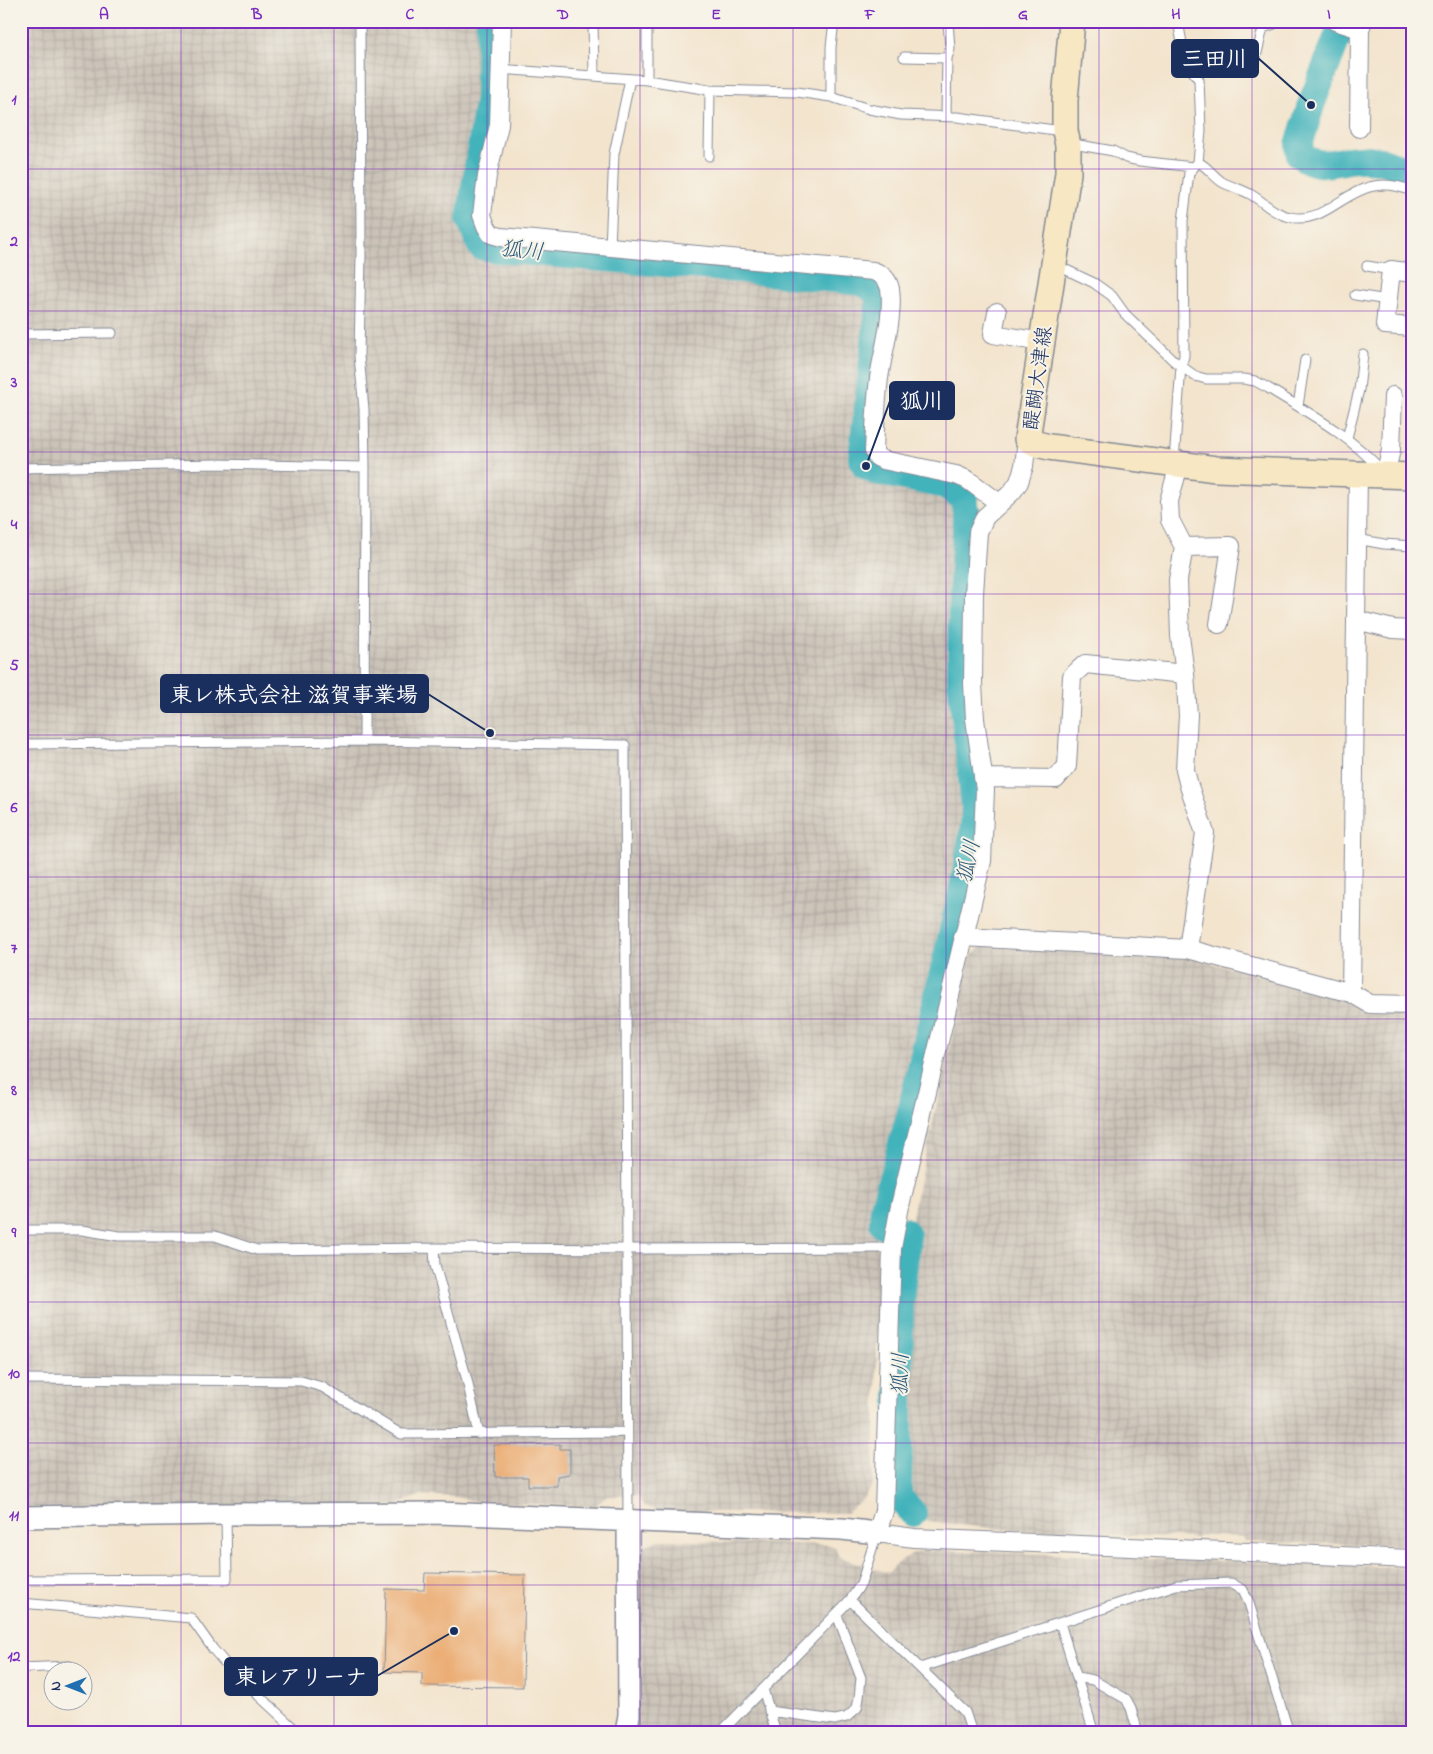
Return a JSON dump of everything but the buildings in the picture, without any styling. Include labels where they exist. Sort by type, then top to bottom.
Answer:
[{"type":"main road","name":"醍醐大津線","points":[[1072,21],[1065,100],[1068,173],[1027,439],[1049,447],[1216,469],[1412,476]]},
{"type":"street","points":[[502,21],[499,125],[487,176],[482,215],[491,234],[501,237],[873,270],[882,274],[890,289],[889,314],[879,381],[874,451],[877,457],[883,460],[956,475],[968,480],[999,503]]},
{"type":"street","points":[[1349,24],[1360,128]]},
{"type":"street","points":[[1412,273],[1391,270],[1386,325],[1412,327]]},
{"type":"street","points":[[997,312],[993,334],[1042,342]]},
{"type":"street","points":[[1385,475],[1391,450],[1393,396]]},
{"type":"street","points":[[877,1533],[884,1511],[892,1248],[900,1206],[982,861],[985,799],[972,684],[974,594],[978,532],[985,517],[1012,492],[1019,482],[1024,466],[1027,439]]},
{"type":"street","points":[[1176,465],[1169,501],[1170,520],[1184,547],[1178,580],[1180,636],[1188,715],[1185,770],[1205,833],[1188,949]]},
{"type":"street","points":[[1351,993],[1358,474]]},
{"type":"street","points":[[1184,547],[1231,546],[1219,624]]},
{"type":"street","points":[[1356,620],[1393,629],[1412,630]]},
{"type":"street","points":[[983,778],[1056,778],[1067,766],[1072,676],[1085,664],[1185,674]]},
{"type":"street","points":[[963,937],[1188,949],[1351,993],[1370,1004],[1412,1005]]},
{"type":"street","points":[[21,1517],[439,1513],[842,1529],[914,1538],[1412,1559]]},
{"type":"street","points":[[626,1733],[629,1715],[628,1520]]},
{"type":"lane","points":[[360,21],[359,356],[364,409],[365,467],[364,741]]},
{"type":"lane","points":[[593,21],[594,75]]},
{"type":"lane","points":[[647,21],[647,80]]},
{"type":"lane","points":[[831,97],[831,47],[834,21]]},
{"type":"lane","points":[[946,116],[947,58],[950,49],[948,21]]},
{"type":"lane","points":[[1176,465],[1181,366],[1184,356],[1183,221],[1189,173],[1196,165],[1201,132],[1199,80],[1185,60],[1178,21]]},
{"type":"lane","points":[[1193,72],[1201,67],[1228,61],[1255,61],[1263,28],[1274,24],[1275,21]]},
{"type":"lane","points":[[904,57],[947,58]]},
{"type":"lane","points":[[500,69],[647,80],[710,90],[797,92],[831,97],[869,109],[901,115],[946,116],[1066,138],[1080,145],[1113,151],[1126,158],[1140,161],[1204,165],[1221,182],[1250,194],[1275,212],[1290,218],[1314,217],[1360,189],[1377,184],[1412,190]]},
{"type":"lane","points":[[610,247],[614,154],[630,79]]},
{"type":"lane","points":[[709,156],[710,90]]},
{"type":"lane","points":[[1055,264],[1094,284],[1112,296],[1125,314],[1174,361],[1195,376],[1206,379],[1244,379],[1255,381],[1347,438],[1373,461],[1385,475]]},
{"type":"lane","points":[[1368,266],[1391,270]]},
{"type":"lane","points":[[1355,295],[1388,300]]},
{"type":"lane","points":[[21,334],[112,333]]},
{"type":"lane","points":[[1347,438],[1359,390],[1362,354]]},
{"type":"lane","points":[[1298,406],[1305,360]]},
{"type":"lane","points":[[21,468],[216,464],[365,467]]},
{"type":"lane","points":[[1357,539],[1384,544],[1412,546]]},
{"type":"lane","points":[[21,744],[364,741],[625,745],[628,1520]]},
{"type":"lane","points":[[21,1230],[82,1230],[119,1236],[215,1236],[257,1250],[892,1248]]},
{"type":"lane","points":[[434,1248],[436,1265],[467,1380],[479,1434]]},
{"type":"lane","points":[[21,1379],[301,1381],[322,1388],[401,1434],[627,1432]]},
{"type":"lane","points":[[21,1580],[227,1579],[226,1514]]},
{"type":"lane","points":[[720,1733],[850,1600],[860,1584],[877,1533]]},
{"type":"lane","points":[[920,1668],[1176,1585],[1231,1583],[1242,1590],[1248,1600],[1289,1733]]},
{"type":"lane","points":[[850,1600],[965,1712],[972,1733]]},
{"type":"lane","points":[[21,1603],[191,1618],[213,1649],[232,1670],[299,1733]]},
{"type":"lane","points":[[769,1711],[835,1720],[847,1717],[857,1708],[860,1678],[836,1614]]},
{"type":"lane","points":[[1060,1623],[1094,1733]]},
{"type":"lane","points":[[21,1668],[42,1667]]},
{"type":"lane","points":[[1077,1677],[1093,1680],[1126,1699],[1131,1708],[1138,1733]]},
{"type":"lane","points":[[763,1689],[776,1733]]},
{"type":"shaded area","points":[[21,21],[486,21],[483,103],[466,218],[479,252],[864,286],[875,299],[857,460],[861,469],[869,478],[949,493],[956,504],[953,608],[954,694],[964,772],[964,829],[961,854],[882,1198],[873,1485],[862,1500],[847,1513],[659,1511],[645,1506],[638,1495],[607,1496],[595,1506],[479,1502],[455,1497],[421,1495],[397,1505],[21,1509]]},
{"type":"shaded area","points":[[983,946],[1183,956],[1330,994],[1364,1013],[1412,1014],[1412,1545],[1246,1542],[1243,1537],[1199,1535],[1196,1538],[998,1529],[927,1521],[904,1492],[910,1228],[970,956]]},
{"type":"shaded area","points":[[659,1540],[829,1545],[835,1547],[839,1557],[888,1573],[903,1559],[911,1555],[921,1551],[935,1550],[1412,1568],[1412,1733],[635,1733],[638,1554],[644,1546]]},
{"type":"waterway","name":"狐川","points":[[490,21],[489,98],[470,219],[481,246],[863,282],[873,289],[880,298],[862,459],[866,466],[875,471],[946,485],[964,499],[966,533],[962,597],[961,680],[975,806],[974,826],[966,874],[910,1116],[884,1207],[884,1225]]},
{"type":"waterway","points":[[1346,21],[1339,33],[1311,105],[1299,145],[1300,155],[1317,163],[1325,164],[1358,159],[1377,160],[1412,174]]},
{"type":"waterway","name":"狐川","points":[[904,1231],[907,1235],[900,1300],[898,1492],[899,1498],[913,1513]]},
{"type":"place","name":"三田川","points":[[1311,105]]},
{"type":"place","name":"狐川","points":[[866,466]]},
{"type":"place","name":"東レ株式会社 滋賀事業場","points":[[490,733]]},
{"type":"place","name":"東レアリーナ","points":[[454,1631]]}]
